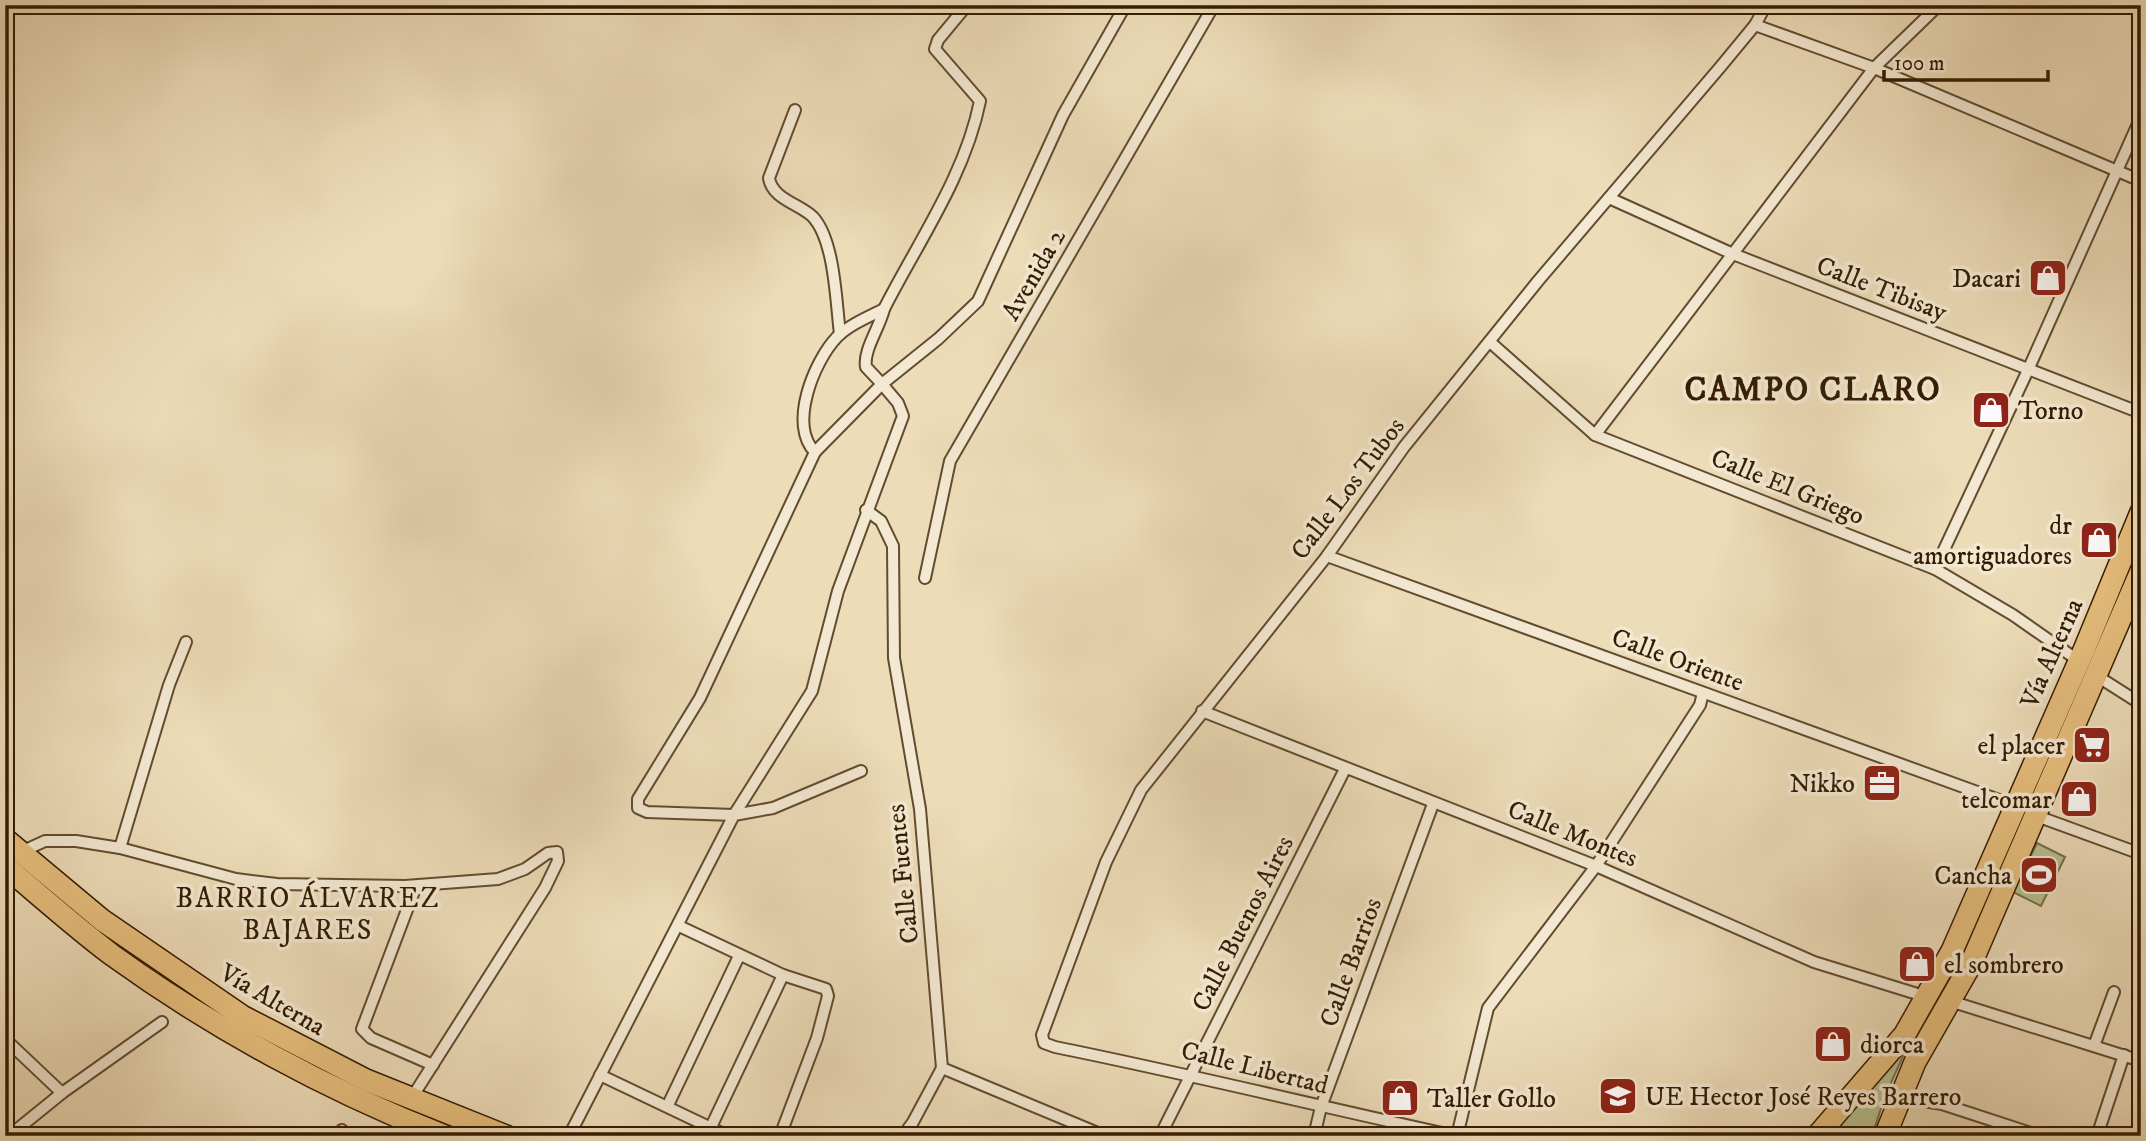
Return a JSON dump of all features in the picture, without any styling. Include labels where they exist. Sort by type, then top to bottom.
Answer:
[{"type":"highway","name":"Vía Alterna","points":[[1817,1136],[1905,1034],[1952,951],[2013,804],[2079,661],[2141,512]]},
{"type":"highway","name":"Vía Alterna","points":[[1885,1136],[1899,1097],[1971,964],[2141,571]]},
{"type":"highway","name":"Vía Alterna","points":[[11,852],[201,991],[335,1066],[506,1136]]},
{"type":"highway","name":"Vía Alterna","points":[[11,852],[112,955],[172,995],[348,1094],[445,1136]]},
{"type":"street","points":[[569,1136],[734,815],[812,691],[838,591],[903,416],[898,403],[866,367],[865,359],[880,327],[884,309],[943,201],[977,116],[980,101],[935,49],[938,40],[967,5]]},
{"type":"street","name":"Avenida 2","points":[[925,578],[950,461],[1214,5]]},
{"type":"street","name":"Calle Los Tubos","points":[[1044,1043],[1042,1035],[1106,862],[1142,790],[1202,710],[1327,556],[1404,447],[1538,281],[1755,25],[1766,5]]},
{"type":"street","points":[[1595,435],[1874,68],[1939,5]]},
{"type":"street","points":[[861,771],[773,808],[734,815],[647,812],[638,808],[638,799],[700,698],[815,452],[881,384],[938,340],[978,302],[1063,115],[1125,6]]},
{"type":"street","points":[[1755,25],[1874,68],[2141,181]]},
{"type":"street","points":[[795,110],[769,178],[770,184],[776,192],[812,216],[820,229],[830,262],[840,334]]},
{"type":"street","points":[[1935,569],[2141,117]]},
{"type":"street","name":"Calle Tibisay","points":[[1609,198],[1733,254],[2141,413]]},
{"type":"street","points":[[815,452],[807,444],[803,431],[806,399],[822,354],[840,334],[884,309]]},
{"type":"street","name":"Calle El Griego","points":[[1490,342],[1595,435],[1935,569],[2013,615],[2079,661]]},
{"type":"street","name":"Calle Fuentes","points":[[866,510],[881,522],[893,546],[894,658],[919,809],[942,1068]]},
{"type":"street","name":"Calle Oriente","points":[[1327,556],[2013,804]]},
{"type":"street","points":[[120,848],[169,685],[186,642]]},
{"type":"street","points":[[2097,676],[2141,704]]},
{"type":"street","points":[[1456,1136],[1488,1008],[1595,866],[1700,705],[1703,693]]},
{"type":"street","name":"Calle Montes","points":[[1202,710],[1433,804],[1595,866],[1814,962],[1927,997]]},
{"type":"street","name":"Calle Buenos Aires","points":[[1160,1136],[1345,769]]},
{"type":"street","name":"Calle Barrios","points":[[1314,1136],[1321,1107],[1433,804]]},
{"type":"street","points":[[2034,815],[2141,854]]},
{"type":"street","points":[[11,852],[45,841],[76,841],[120,848],[236,879],[276,884],[416,886],[498,879],[525,869],[548,853],[557,852],[558,860],[545,888],[411,1099]]},
{"type":"street","points":[[416,886],[362,1029],[372,1038],[433,1065]]},
{"type":"street","points":[[679,926],[783,975],[826,989],[828,996],[817,1038],[780,1136]]},
{"type":"street","points":[[668,1105],[739,956]]},
{"type":"street","points":[[711,1127],[783,975]]},
{"type":"street","points":[[2094,1046],[2114,992]]},
{"type":"street","points":[[1950,1001],[2141,1061]]},
{"type":"street","points":[[9,1136],[162,1022]]},
{"type":"street","points":[[5,1039],[62,1094]]},
{"type":"street","name":"Calle Libertad","points":[[1044,1043],[1192,1074],[1321,1107],[1456,1136]]},
{"type":"street","points":[[2097,1136],[2124,1055]]},
{"type":"street","points":[[903,1136],[914,1122],[942,1068],[1105,1136]]},
{"type":"street","points":[[600,1075],[668,1105],[728,1136]]},
{"type":"street","points":[[1899,1097],[1941,1104],[2039,1136]]},
{"type":"street","points":[[914,1122],[914,1136]]},
{"type":"green space","name":"Cancha","points":[[2037,843],[2065,857],[2041,906],[2013,892]]},
{"type":"green space","points":[[1897,1048],[1905,1052],[1885,1096],[1872,1136],[1821,1136]]},
{"type":"place","name":"Dacari","points":[[2048,278]]},
{"type":"place","name":"Torno","points":[[1991,410]]},
{"type":"place","name":"dr amortiguadores","points":[[2099,540]]},
{"type":"place","name":"el placer","points":[[2092,745]]},
{"type":"place","name":"Nikko","points":[[1882,783]]},
{"type":"place","name":"telcomar","points":[[2079,799]]},
{"type":"place","name":"Cancha","points":[[2039,875]]},
{"type":"place","name":"el sombrero","points":[[1917,964]]},
{"type":"place","name":"diorca","points":[[1833,1044]]},
{"type":"place","name":"UE Hector José Reyes Barrero","points":[[1618,1096]]},
{"type":"place","name":"Taller Gollo","points":[[1400,1098]]},
{"type":"district","name":"CAMPO CLARO","points":[[1813,388]]},
{"type":"district","name":"BARRIO ÁLVAREZ BAJARES","points":[[308,913]]}]
